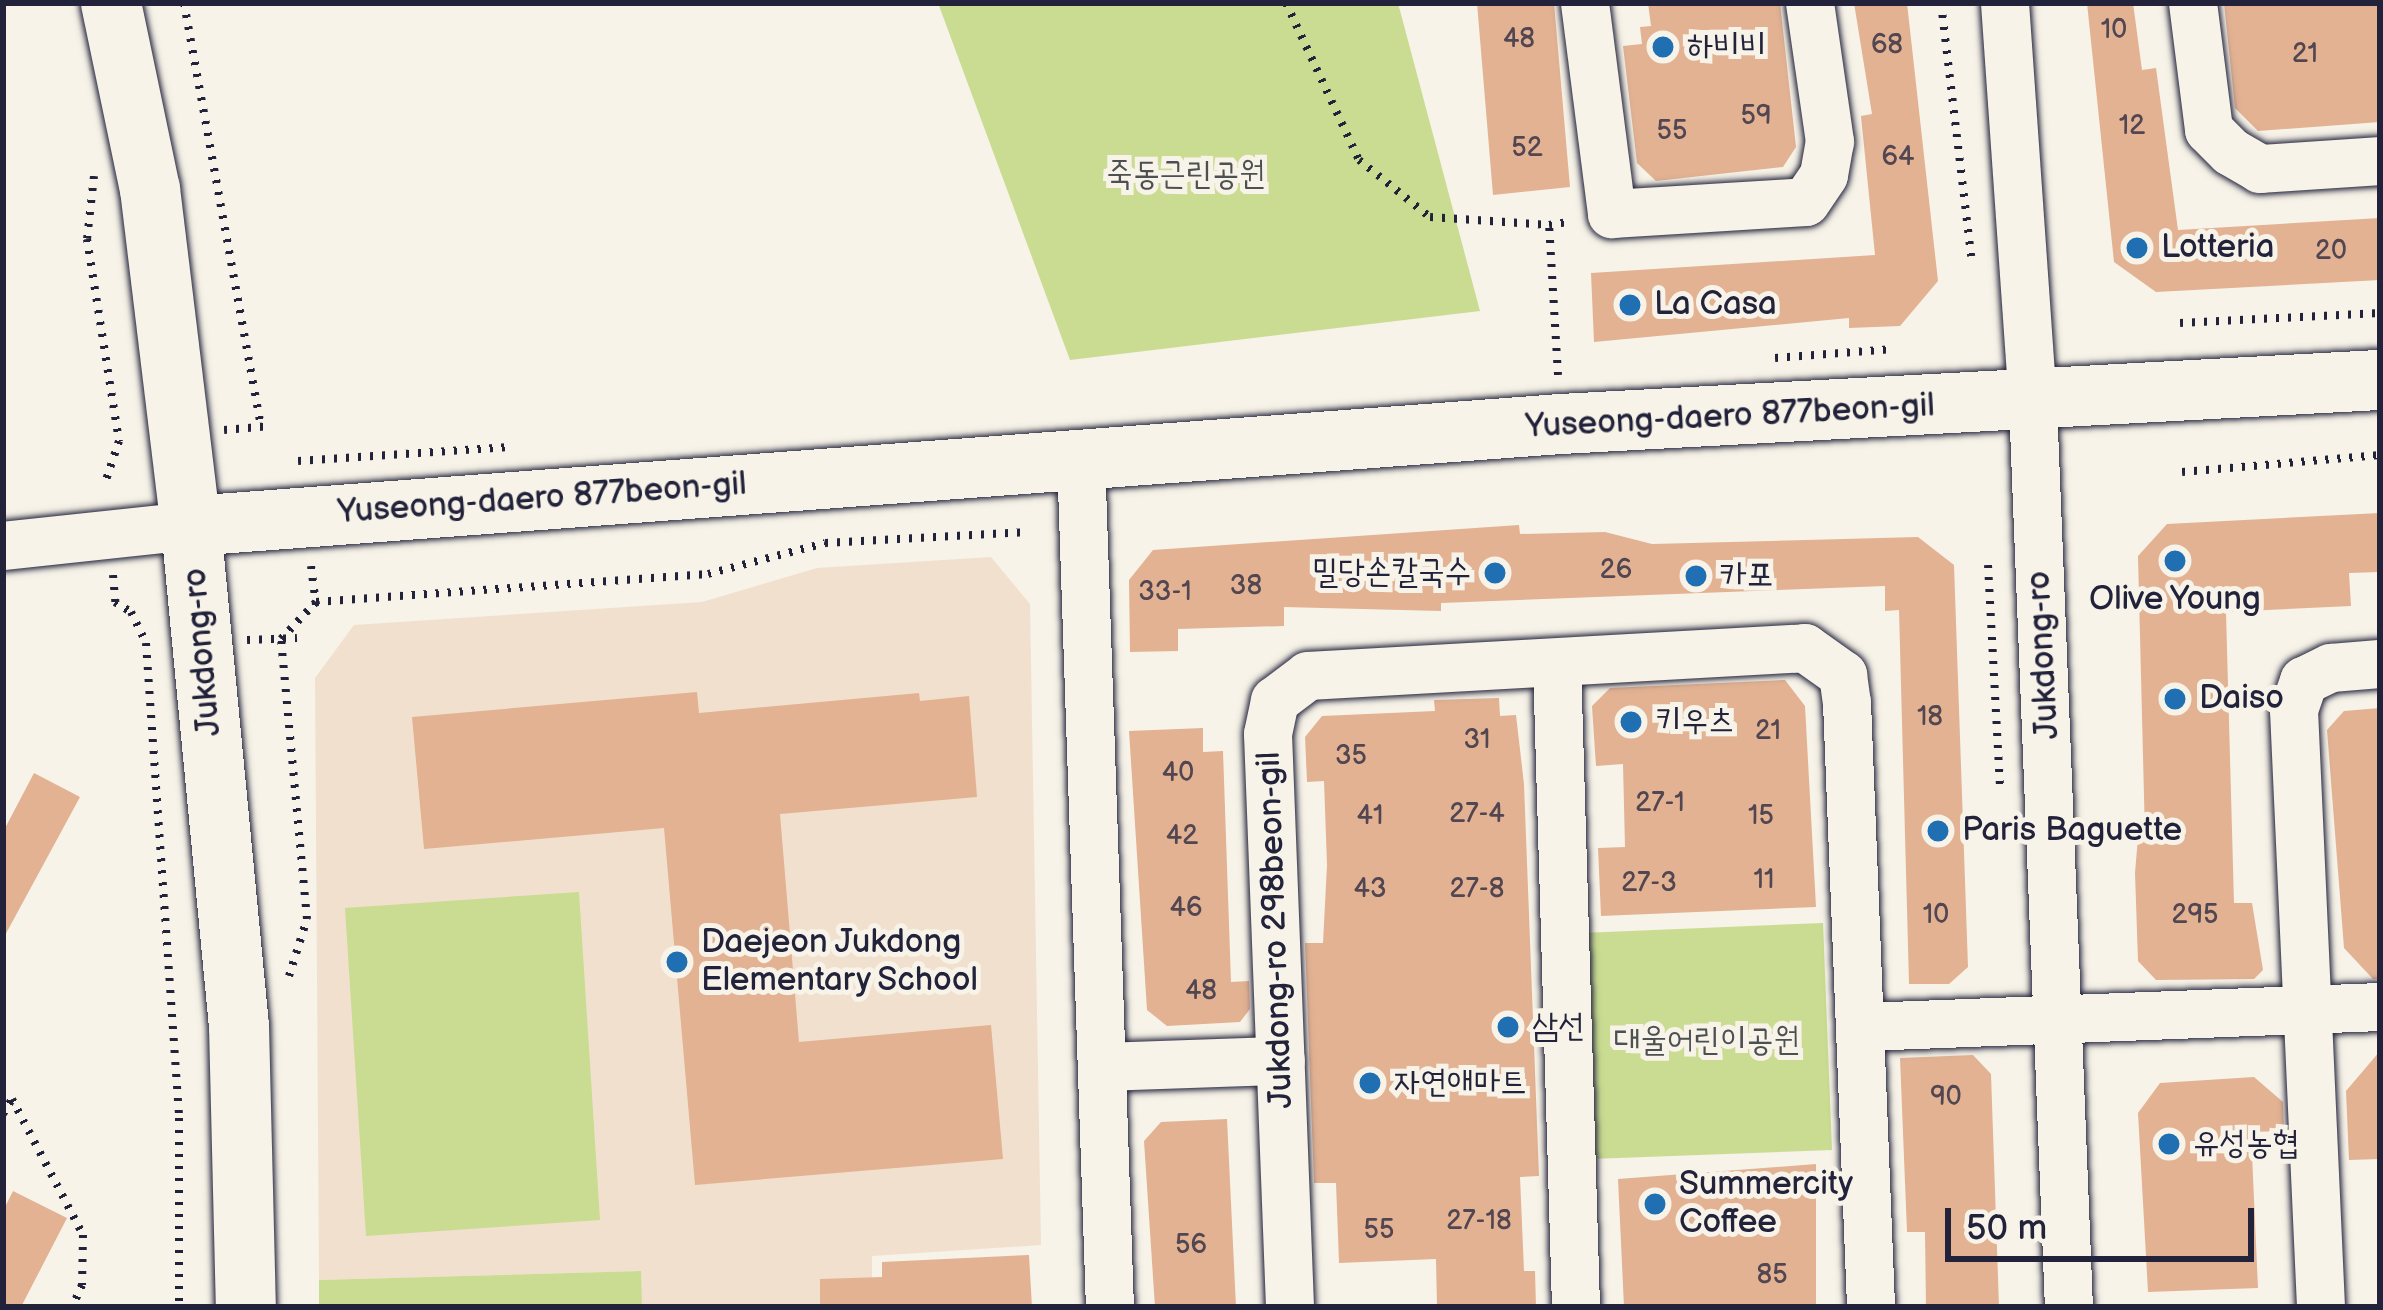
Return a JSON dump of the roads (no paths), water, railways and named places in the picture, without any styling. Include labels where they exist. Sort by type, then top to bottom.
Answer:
[{"type":"street","name":"Jukdong-ro","points":[[111,3],[150,189],[191,526],[239,1026],[246,1307]]},
{"type":"street","points":[[1585,3],[1612,214],[1806,202],[1823,175],[1829,142],[1810,3]]},
{"type":"street","name":"Jukdong-ro","points":[[2005,3],[2033,404],[2069,1307]]},
{"type":"street","points":[[2193,3],[2209,130],[2231,152],[2260,169],[2380,160]]},
{"type":"street","name":"Yuseong-daero 877beon-gil","points":[[3,545],[191,526],[1561,424],[2033,404],[2380,380]]},
{"type":"street","points":[[1081,458],[1110,1307]]},
{"type":"street","name":"Jukdong-ro 298beon-gil","points":[[1290,1307],[1268,734],[1275,701],[1308,676],[1805,648],[1843,675],[1864,1027],[1870,1307]]},
{"type":"street","points":[[1557,663],[1576,1307]]},
{"type":"street","points":[[2321,1307],[2294,710],[2304,681],[2331,668],[2380,664]]},
{"type":"street","points":[[1864,1027],[2380,1006]]},
{"type":"street","points":[[1105,1067],[1281,1061]]},
{"type":"place","name":"하비비","points":[[1663,47]]},
{"type":"place","name":"Lotteria","points":[[2137,248]]},
{"type":"place","name":"La Casa","points":[[1630,305]]},
{"type":"place","name":"Olive Young","points":[[2175,561]]},
{"type":"place","name":"밀당손칼국수","points":[[1495,573]]},
{"type":"place","name":"카포","points":[[1696,576]]},
{"type":"place","name":"Daiso","points":[[2175,699]]},
{"type":"place","name":"키우츠","points":[[1631,722]]},
{"type":"place","name":"Paris Baguette","points":[[1938,831]]},
{"type":"place","name":"Daejeon Jukdong Elementary School","points":[[677,962]]},
{"type":"place","name":"삼선","points":[[1508,1027]]},
{"type":"place","name":"자연애마트","points":[[1370,1083]]},
{"type":"place","name":"유성농협","points":[[2169,1144]]},
{"type":"place","name":"Summercity Coffee","points":[[1655,1204]]},
{"type":"park label","name":"죽동근린공원","points":[[1186,175]]},
{"type":"park label","name":"대울어린이공원","points":[[1707,1041]]}]
